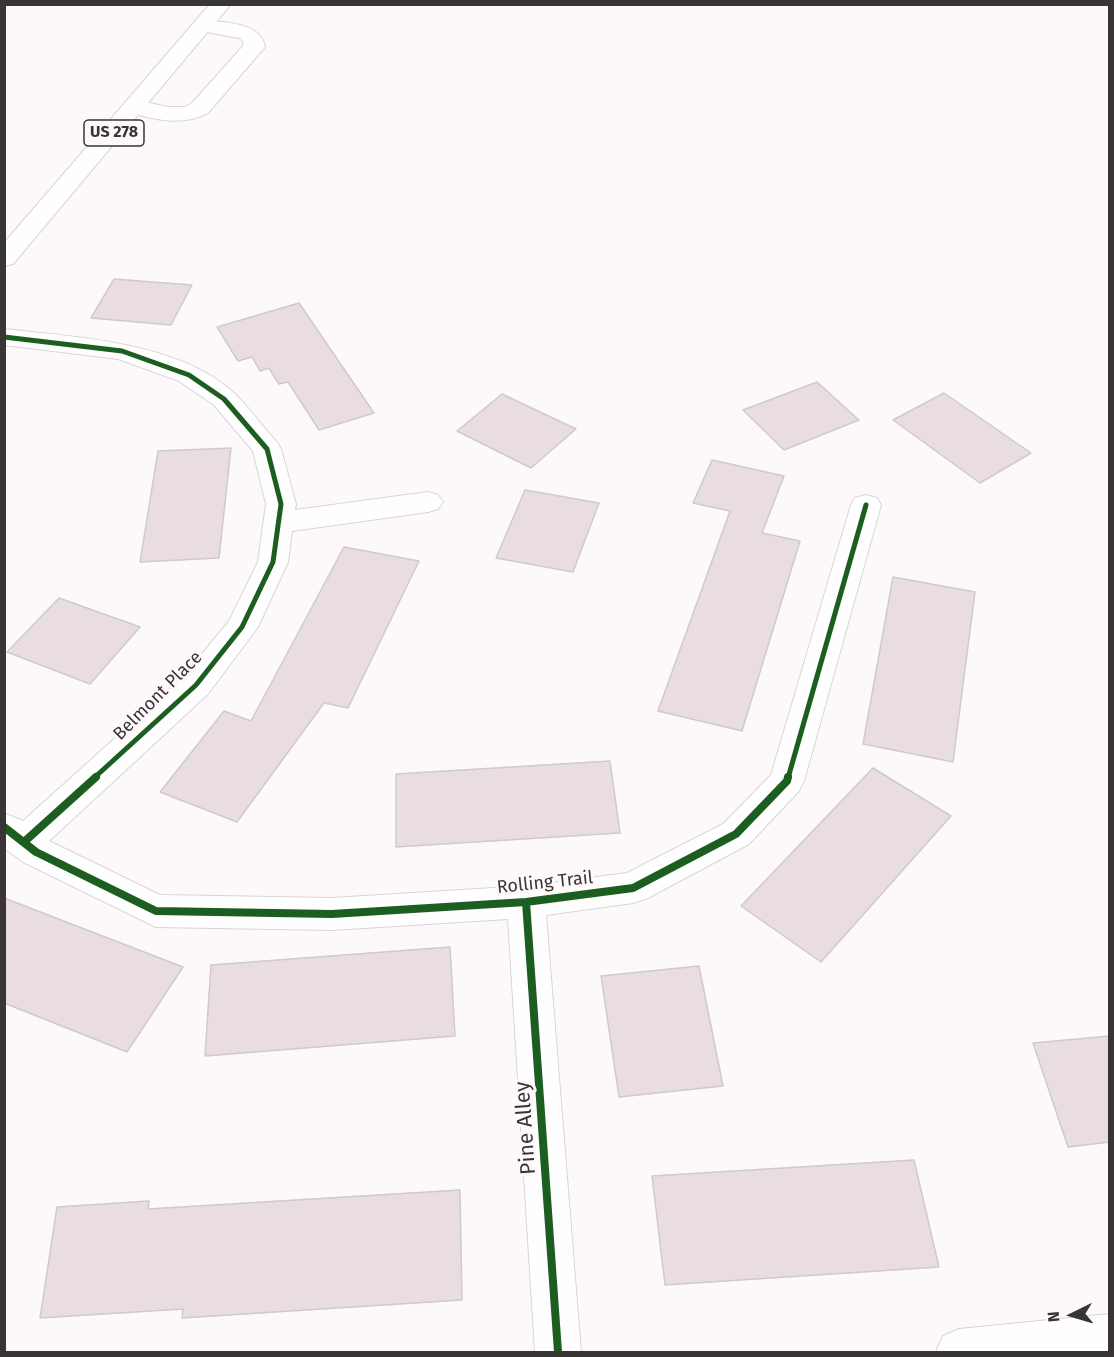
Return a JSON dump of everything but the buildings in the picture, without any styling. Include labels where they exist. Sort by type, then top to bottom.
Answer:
[{"type":"street","name":"US 278","points":[[4,259],[221,4]]},
{"type":"street","points":[[135,107],[182,115],[192,113],[200,108],[255,47],[253,39],[245,33],[203,26]]},
{"type":"street","name":"Belmont Place","points":[[4,337],[122,351],[189,375],[224,399],[267,449],[281,504],[273,562],[242,627],[196,685],[14,835]]},
{"type":"street","points":[[278,523],[428,502]]},
{"type":"street","name":"Rolling Trail","points":[[14,835],[36,852],[156,911],[332,914],[526,902],[633,888],[736,834],[787,781],[866,506]]},
{"type":"street","name":"Pine Alley","points":[[526,902],[558,1353]]},
{"type":"street","points":[[959,1353],[1110,1337]]},
{"type":"cycle path","points":[[4,337],[122,351],[189,375],[224,399],[267,449],[281,504],[273,562],[242,627],[196,685],[24,842]]},
{"type":"cycle path","points":[[4,827],[36,852],[156,911],[332,914],[526,902],[633,888],[736,834],[787,781],[866,505]]},
{"type":"cycle path","points":[[526,902],[558,1352]]}]
